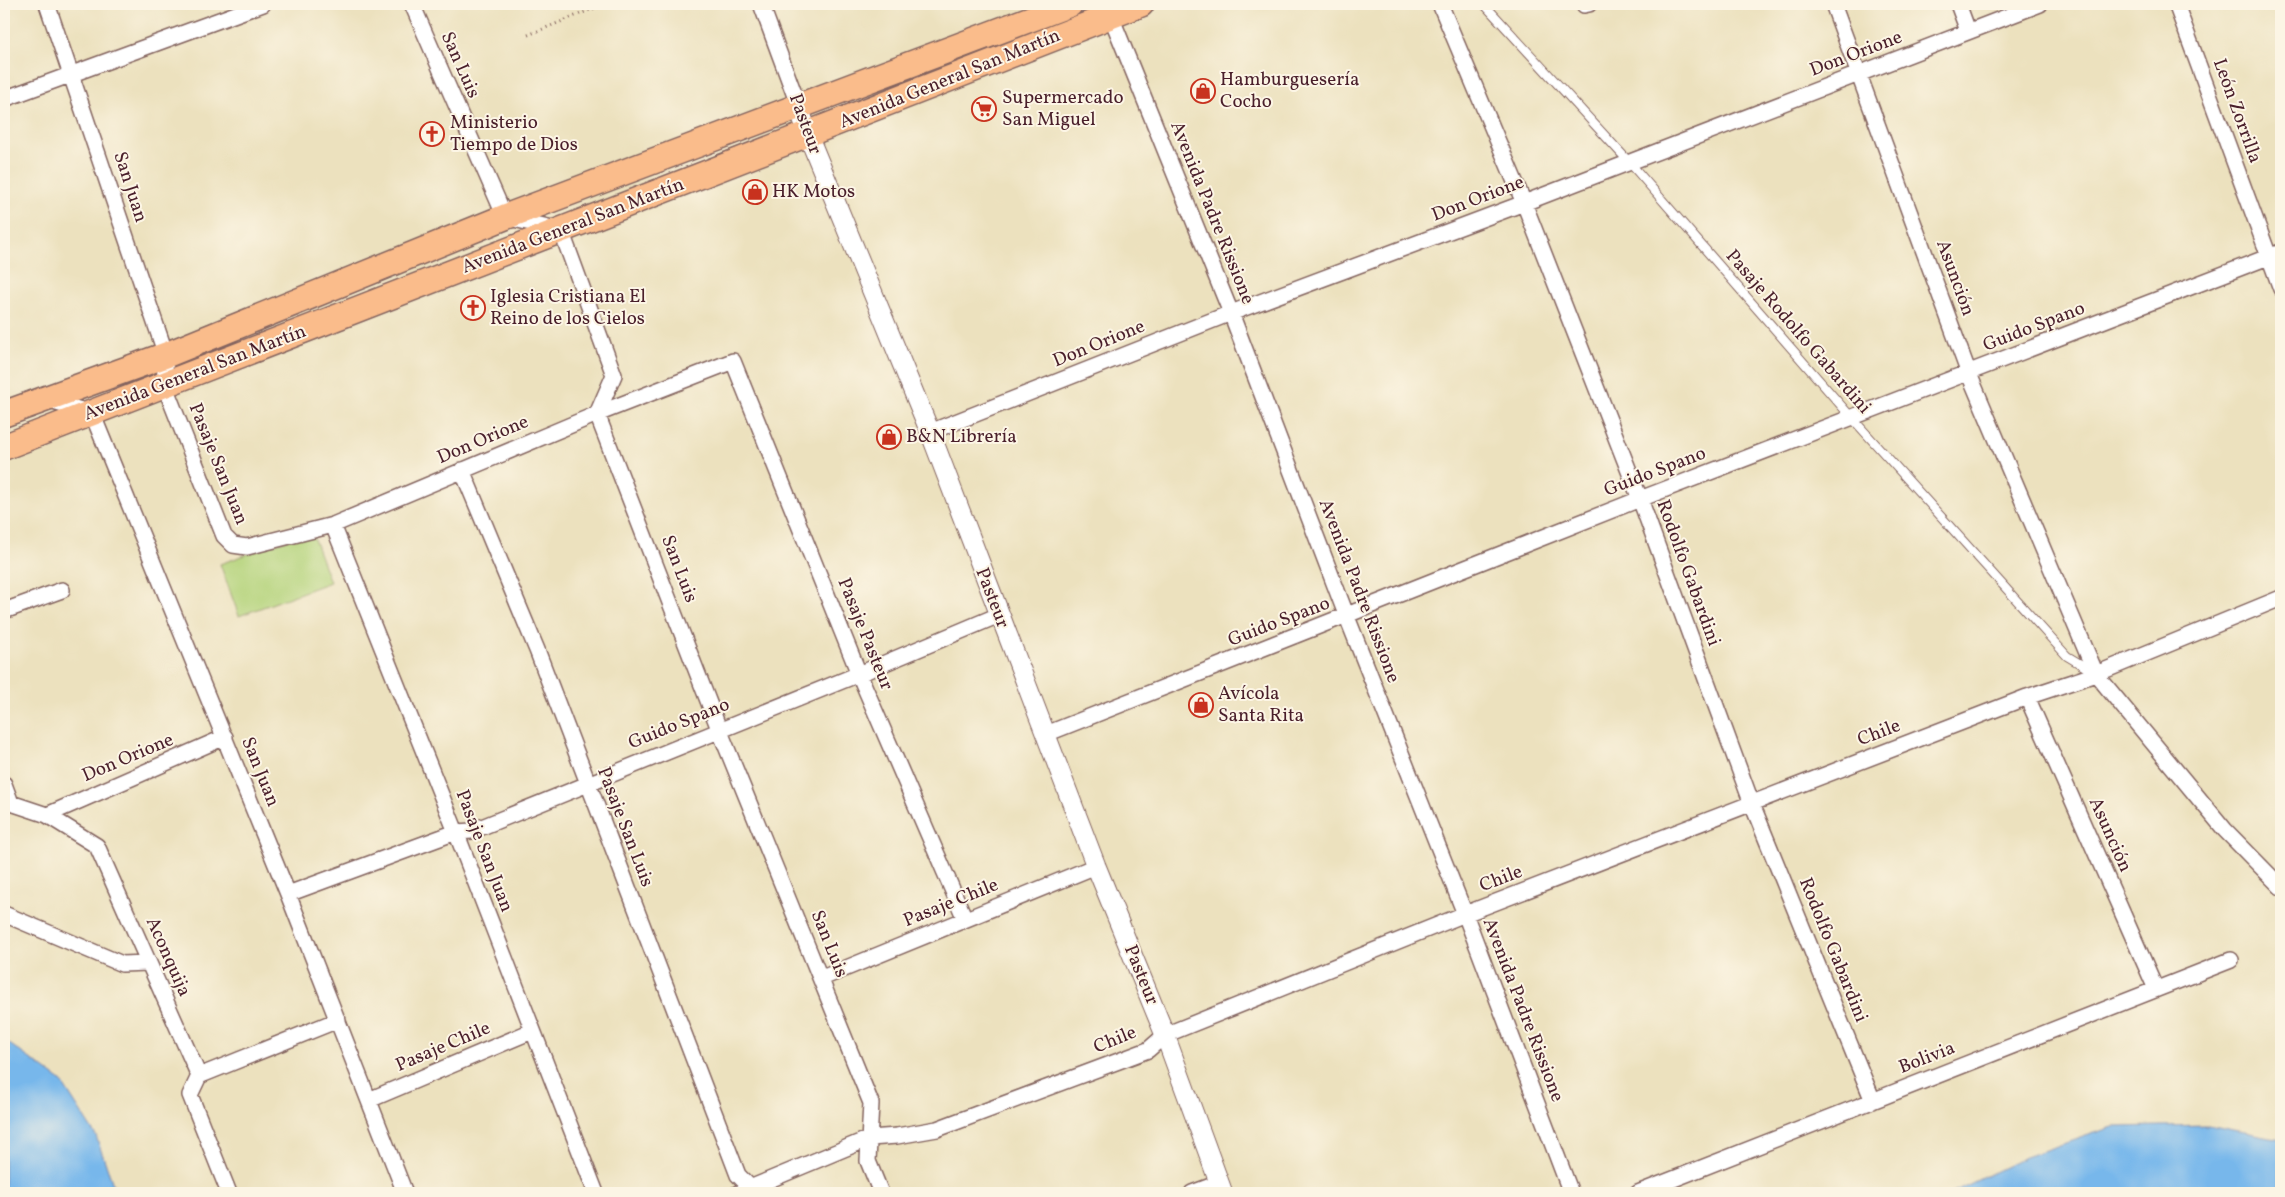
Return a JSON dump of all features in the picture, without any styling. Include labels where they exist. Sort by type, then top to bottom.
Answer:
[{"type":"main road","name":"Avenida General San Martín","points":[[4,414],[166,355],[504,217],[1070,4]]},
{"type":"main road","name":"Avenida General San Martín","points":[[4,448],[164,384],[808,135],[1108,10],[1141,4]]},
{"type":"street","name":"San Juan","points":[[47,4],[166,355],[164,384]]},
{"type":"street","points":[[4,99],[263,4]]},
{"type":"street","name":"San Luis","points":[[412,4],[504,217]]},
{"type":"street","name":"Pasteur","points":[[761,4],[808,135],[930,432],[998,615],[1096,866],[1165,1035],[1221,1188]]},
{"type":"street","name":"Rodolfo Gabardini","points":[[1440,4],[1524,204],[1640,499],[1752,804],[1873,1100]]},
{"type":"street","name":"Asunción","points":[[1833,4],[1969,374],[2096,674],[2225,830],[2281,887]]},
{"type":"street","points":[[1958,4],[1968,31]]},
{"type":"street","name":"Don Orione","points":[[930,432],[1231,313],[1524,204],[2040,4]]},
{"type":"street","name":"León Zorrilla","points":[[2176,4],[2275,255],[2281,289]]},
{"type":"street","name":"Avenida Padre Rissione","points":[[1108,10],[1231,313],[1347,617],[1465,914],[1571,1193]]},
{"type":"street","points":[[504,217],[561,230],[614,375],[597,414]]},
{"type":"street","name":"Guido Spano","points":[[1046,734],[1347,617],[1640,499],[2275,255]]},
{"type":"street","name":"Don Orione","points":[[247,547],[333,525],[597,414],[733,361]]},
{"type":"street","name":"Pasaje Pasteur","points":[[733,361],[859,674],[965,919]]},
{"type":"street","name":"Pasaje San Juan","points":[[164,384],[224,536],[233,545],[247,547]]},
{"type":"street","points":[[44,399],[92,413]]},
{"type":"street","name":"San Juan","points":[[92,413],[225,737],[370,1100],[405,1193]]},
{"type":"street","name":"San Luis","points":[[597,414],[719,729],[822,978],[871,1103],[868,1161],[881,1193]]},
{"type":"street","name":"Pasaje San Luis","points":[[462,470],[537,650],[586,783],[738,1175],[748,1191]]},
{"type":"street","name":"Pasaje San Juan","points":[[333,525],[456,832],[596,1193]]},
{"type":"street","points":[[4,611],[62,590]]},
{"type":"street","name":"Chile","points":[[748,1191],[870,1138],[897,1136],[936,1129],[1148,1050],[1165,1035],[1465,914],[2027,697],[2096,674],[2281,598]]},
{"type":"street","name":"Guido Spano","points":[[288,894],[456,832],[472,831],[719,729],[859,674],[998,615]]},
{"type":"street","name":"Asunción","points":[[2027,697],[2156,990]]},
{"type":"street","name":"Don Orione","points":[[47,814],[225,737]]},
{"type":"street","name":"Aconquija","points":[[4,784],[11,803],[47,814],[98,846],[199,1076]]},
{"type":"street","name":"Pasaje Chile","points":[[822,978],[1096,866]]},
{"type":"street","points":[[4,914],[122,964],[148,962]]},
{"type":"street","name":"Bolivia","points":[[1638,1193],[2231,960]]},
{"type":"street","points":[[229,1193],[190,1095],[199,1076],[338,1020]]},
{"type":"street","name":"Pasaje Chile","points":[[370,1100],[532,1032]]},
{"type":"street","points":[[1192,1193],[1221,1188]]},
{"type":"lane","name":"Pasaje Rodolfo Gabardini","points":[[1484,4],[1630,163],[1852,418],[2067,656],[2096,674]]},
{"type":"path","points":[[528,35],[605,4]]},
{"type":"green space","points":[[311,531],[330,582],[239,616],[220,564]]},
{"type":"water","points":[[4,1040],[61,1081],[96,1136],[116,1193],[4,1193]]},
{"type":"water","points":[[2208,1125],[2281,1139],[2281,1193],[1951,1193],[2025,1157],[2112,1127]]},
{"type":"place","name":"Hamburguesería Cocho","points":[[1203,91]]},
{"type":"place","name":"Supermercado San Miguel","points":[[984,109]]},
{"type":"place","name":"Ministerio Tiempo de Dios","points":[[432,134]]},
{"type":"place","name":"HK Motos","points":[[755,192]]},
{"type":"place","name":"Iglesia Cristiana El Reino de los Cielos","points":[[473,308]]},
{"type":"place","name":"B&N Librería","points":[[889,437]]},
{"type":"place","name":"Avícola Santa Rita","points":[[1201,705]]}]
